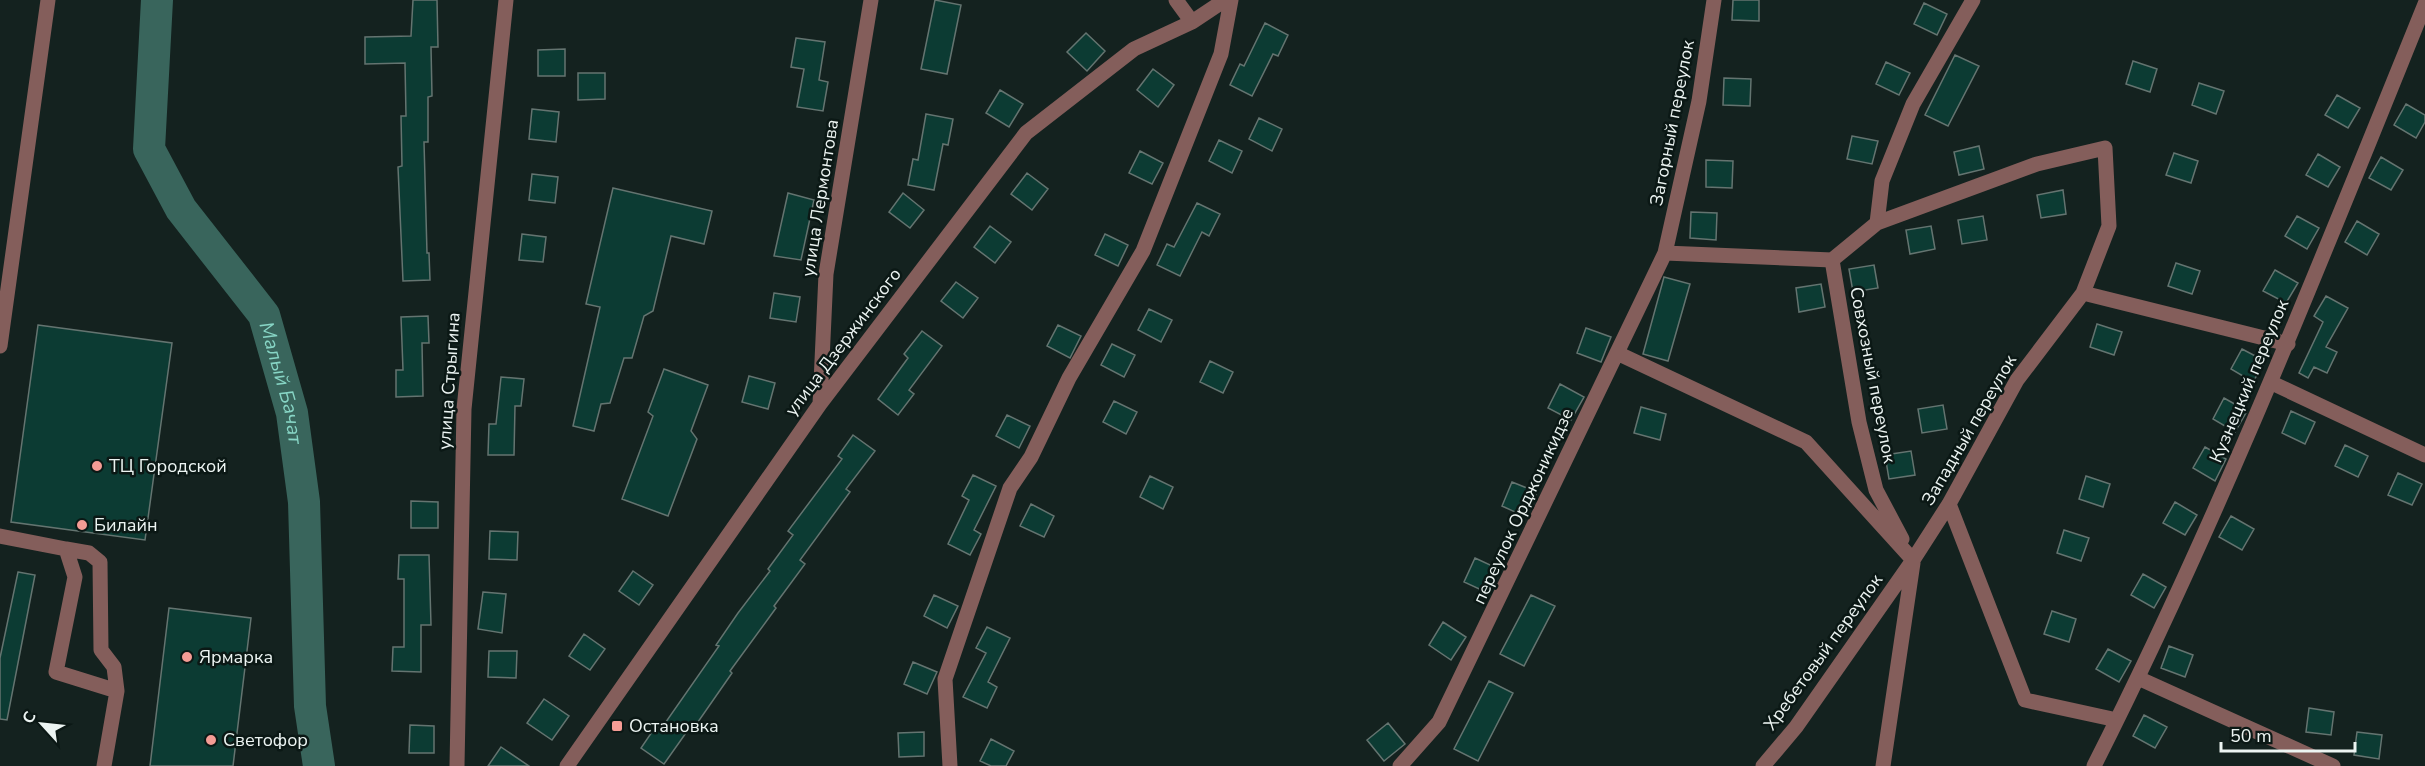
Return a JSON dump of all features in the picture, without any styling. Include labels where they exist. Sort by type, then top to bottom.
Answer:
[{"type":"street","points":[[0,346],[48,0]]},
{"type":"street","name":"улица Стрыгина","points":[[457,766],[464,409],[506,0]]},
{"type":"street","name":"улица Лермонтова","points":[[819,404],[826,274],[871,0]]},
{"type":"street","points":[[1176,0],[1192,22]]},
{"type":"street","name":"улица Дзержинского","points":[[567,766],[819,404],[1026,133],[1134,49],[1192,22],[1225,0]]},
{"type":"street","points":[[950,766],[945,679],[1010,488],[1031,457],[1070,378],[1143,251],[1221,54],[1231,0]]},
{"type":"street","name":"Загорный переулок","points":[[1665,253],[1699,101],[1714,0]]},
{"type":"street","points":[[1665,253],[1832,260],[1877,223],[1882,181],[1913,104],[1973,0]]},
{"type":"street","name":"Кузнецкий переулок","points":[[2094,766],[2138,678],[2272,383],[2425,4]]},
{"type":"street","name":"Западный переулок","points":[[1877,223],[2037,164],[2105,148],[2109,226],[2083,293],[2017,380],[1949,504],[1913,560]]},
{"type":"street","name":"переулок Орджоникидзе","points":[[1400,766],[1439,722],[1665,253]]},
{"type":"street","name":"Совхозный переулок","points":[[1832,260],[1859,422],[1876,490],[1913,560]]},
{"type":"street","points":[[2083,293],[2288,344]]},
{"type":"street","points":[[1617,353],[1806,442],[1913,560],[1883,766]]},
{"type":"street","points":[[2272,383],[2425,455]]},
{"type":"street","points":[[1949,504],[2025,700],[2117,720]]},
{"type":"street","points":[[0,536],[89,553],[100,562],[101,650],[114,667],[117,692],[104,766]]},
{"type":"street","points":[[66,549],[75,577],[56,672],[117,692]]},
{"type":"street","name":"Хребетовый переулок","points":[[1763,766],[1796,727],[1913,560]]},
{"type":"street","points":[[2138,678],[2333,766]]},
{"type":"building","points":[[413,0],[437,0],[438,47],[431,47],[432,96],[428,97],[428,142],[424,142],[427,253],[429,253],[430,280],[403,281],[398,167],[402,166],[401,116],[406,116],[405,63],[365,64],[365,37],[411,36]]},
{"type":"building","points":[[935,0],[961,5],[947,74],[921,69]]},
{"type":"building","points":[[1733,0],[1759,0],[1759,21],[1732,20]]},
{"type":"building","points":[[1924,3],[1947,14],[1937,35],[1914,24]]},
{"type":"building","points":[[1265,23],[1288,35],[1278,56],[1273,54],[1252,96],[1230,85],[1240,64],[1244,66]]},
{"type":"building","points":[[1086,33],[1105,51],[1087,71],[1067,52]]},
{"type":"building","points":[[796,38],[825,42],[819,80],[828,82],[823,111],[797,107],[804,69],[791,67]]},
{"type":"building","points":[[565,49],[565,76],[538,76],[538,50]]},
{"type":"building","points":[[1955,55],[1979,66],[1948,126],[1925,115]]},
{"type":"building","points":[[2133,61],[2157,69],[2150,92],[2126,84]]},
{"type":"building","points":[[1886,62],[1910,73],[1899,95],[1876,84]]},
{"type":"building","points":[[1153,69],[1174,85],[1158,107],[1137,90]]},
{"type":"building","points":[[578,73],[605,73],[605,99],[578,100]]},
{"type":"building","points":[[1724,78],[1751,79],[1750,106],[1723,105]]},
{"type":"building","points":[[2199,83],[2224,91],[2216,114],[2192,105]]},
{"type":"building","points":[[1000,90],[1023,104],[1009,127],[986,113]]},
{"type":"building","points":[[2337,95],[2360,108],[2348,128],[2325,115]]},
{"type":"building","points":[[2406,104],[2425,115],[2425,122],[2416,138],[2394,125]]},
{"type":"building","points":[[532,109],[559,112],[556,142],[529,139]]},
{"type":"building","points":[[926,114],[953,119],[948,145],[943,144],[934,190],[908,185],[913,159],[918,160]]},
{"type":"building","points":[[1259,118],[1282,129],[1272,151],[1249,139]]},
{"type":"building","points":[[1852,136],[1878,141],[1872,164],[1847,159]]},
{"type":"building","points":[[1219,140],[1242,151],[1232,173],[1209,161]]},
{"type":"building","points":[[1979,146],[1984,169],[1959,175],[1954,152]]},
{"type":"building","points":[[1140,151],[1163,163],[1152,184],[1129,173]]},
{"type":"building","points":[[2174,153],[2198,161],[2191,183],[2166,175]]},
{"type":"building","points":[[2318,154],[2340,167],[2328,187],[2306,175]]},
{"type":"building","points":[[2381,157],[2403,170],[2391,190],[2369,178]]},
{"type":"building","points":[[1706,160],[1733,161],[1732,188],[1706,187]]},
{"type":"building","points":[[1027,173],[1048,189],[1032,210],[1011,194]]},
{"type":"building","points":[[532,174],[558,177],[555,203],[529,200]]},
{"type":"building","points":[[613,188],[712,211],[704,244],[671,236],[653,311],[644,316],[632,358],[624,358],[610,403],[601,404],[594,431],[573,426],[600,307],[586,304]]},
{"type":"building","points":[[2063,190],[2066,214],[2041,218],[2037,195]]},
{"type":"building","points":[[788,193],[814,200],[801,260],[774,256]]},
{"type":"building","points":[[903,193],[924,210],[910,228],[889,212]]},
{"type":"building","points":[[1197,203],[1220,214],[1209,236],[1202,232],[1180,276],[1157,265],[1167,244],[1174,247]]},
{"type":"building","points":[[1691,212],[1717,213],[1716,240],[1690,238]]},
{"type":"building","points":[[1983,216],[1987,240],[1962,244],[1958,220]]},
{"type":"building","points":[[2297,216],[2319,228],[2307,249],[2285,236]]},
{"type":"building","points":[[2357,221],[2379,234],[2367,255],[2345,242]]},
{"type":"building","points":[[990,226],[1011,242],[995,263],[974,247]]},
{"type":"building","points":[[1931,226],[1935,249],[1910,254],[1906,230]]},
{"type":"building","points":[[522,234],[546,237],[543,262],[519,260]]},
{"type":"building","points":[[1105,234],[1128,245],[1118,266],[1095,255]]},
{"type":"building","points":[[2176,263],[2200,271],[2192,294],[2168,286]]},
{"type":"building","points":[[1874,265],[1878,288],[1853,292],[1849,269]]},
{"type":"building","points":[[2275,270],[2298,283],[2286,303],[2263,291]]},
{"type":"building","points":[[1664,277],[1690,284],[1668,361],[1643,354]]},
{"type":"building","points":[[956,282],[978,298],[963,318],[941,301]]},
{"type":"building","points":[[1821,284],[1825,307],[1799,312],[1796,288]]},
{"type":"building","points":[[774,293],[800,297],[796,322],[770,318]]},
{"type":"building","points":[[2326,296],[2348,308],[2326,347],[2337,352],[2327,373],[2314,367],[2308,378],[2299,373],[2323,322],[2314,316]]},
{"type":"building","points":[[1149,309],[1172,320],[1161,342],[1138,330]]},
{"type":"building","points":[[428,316],[429,343],[422,343],[423,396],[396,397],[396,370],[403,370],[401,317]]},
{"type":"building","points":[[2097,324],[2122,332],[2114,355],[2090,347]]},
{"type":"building","points":[[38,325],[172,343],[145,540],[11,522]]},
{"type":"building","points":[[1058,325],[1081,336],[1070,358],[1047,346]]},
{"type":"building","points":[[1586,328],[1611,337],[1601,362],[1577,353]]},
{"type":"building","points":[[922,331],[942,346],[909,390],[914,394],[898,415],[878,399],[908,358],[904,354]]},
{"type":"building","points":[[1112,344],[1135,355],[1124,377],[1101,365]]},
{"type":"building","points":[[2242,349],[2265,361],[2253,382],[2231,369]]},
{"type":"building","points":[[1210,361],[1233,372],[1223,393],[1200,382]]},
{"type":"building","points":[[664,369],[708,385],[691,431],[697,439],[668,516],[622,499],[653,416],[648,412]]},
{"type":"building","points":[[749,376],[775,383],[768,409],[742,402]]},
{"type":"building","points":[[501,377],[524,379],[521,406],[515,406],[514,455],[488,455],[489,424],[496,424]]},
{"type":"building","points":[[1560,384],[1584,397],[1571,420],[1548,408]]},
{"type":"building","points":[[2224,398],[2247,411],[2235,432],[2213,419]]},
{"type":"building","points":[[1114,401],[1137,412],[1126,434],[1103,422]]},
{"type":"building","points":[[1943,405],[1947,429],[1922,433],[1918,409]]},
{"type":"building","points":[[1641,407],[1666,414],[1660,440],[1634,433]]},
{"type":"building","points":[[2291,411],[2315,422],[2305,444],[2282,433]]},
{"type":"building","points":[[1007,415],[1030,426],[1019,448],[996,436]]},
{"type":"building","points":[[853,435],[875,451],[846,489],[850,492],[800,560],[805,564],[774,606],[776,608],[730,671],[732,673],[691,732],[688,730],[664,764],[641,748],[656,726],[661,729],[719,646],[716,645],[738,613],[770,571],[768,569],[793,535],[788,531],[842,459],[838,456]]},
{"type":"building","points":[[2345,445],[2368,456],[2358,477],[2335,466]]},
{"type":"building","points":[[2205,447],[2226,459],[2215,481],[2193,468]]},
{"type":"building","points":[[1911,451],[1915,475],[1889,479],[1885,455]]},
{"type":"building","points":[[2398,473],[2422,484],[2412,505],[2388,495]]},
{"type":"building","points":[[973,475],[996,486],[974,530],[981,534],[970,555],[948,544],[969,500],[962,496]]},
{"type":"building","points":[[1150,476],[1173,487],[1163,509],[1140,497]]},
{"type":"building","points":[[2086,476],[2110,484],[2103,507],[2079,499]]},
{"type":"building","points":[[1512,482],[1537,492],[1526,517],[1502,506]]},
{"type":"building","points":[[411,501],[438,502],[438,528],[411,528]]},
{"type":"building","points":[[2175,502],[2197,515],[2185,535],[2163,523]]},
{"type":"building","points":[[1031,504],[1054,516],[1044,537],[1020,526]]},
{"type":"building","points":[[2231,516],[2254,529],[2242,550],[2219,537]]},
{"type":"building","points":[[2064,530],[2089,538],[2081,561],[2057,553]]},
{"type":"building","points":[[490,531],[518,532],[517,560],[489,559]]},
{"type":"building","points":[[399,555],[429,555],[431,625],[421,625],[421,672],[392,671],[393,647],[404,647],[404,579],[398,579]]},
{"type":"building","points":[[1475,558],[1499,569],[1488,593],[1464,582]]},
{"type":"building","points":[[633,571],[653,585],[639,605],[619,591]]},
{"type":"building","points":[[18,572],[35,575],[7,720],[0,719],[0,658]]},
{"type":"building","points":[[2143,574],[2166,587],[2154,608],[2131,595]]},
{"type":"building","points":[[483,592],[506,594],[502,633],[478,629]]},
{"type":"building","points":[[934,595],[958,606],[947,628],[924,616]]},
{"type":"building","points":[[1531,595],[1555,606],[1524,666],[1500,654]]},
{"type":"building","points":[[169,608],[251,618],[233,766],[150,766]]},
{"type":"building","points":[[2052,611],[2076,619],[2069,642],[2044,634]]},
{"type":"building","points":[[1443,622],[1466,637],[1451,660],[1429,645]]},
{"type":"building","points":[[987,627],[1010,638],[988,682],[997,687],[987,708],[963,697],[986,653],[976,648]]},
{"type":"building","points":[[584,634],[605,649],[590,670],[569,656]]},
{"type":"building","points":[[2169,646],[2193,655],[2185,677],[2161,668]]},
{"type":"building","points":[[2108,649],[2131,661],[2119,682],[2096,669]]},
{"type":"building","points":[[489,651],[517,651],[516,678],[488,677]]},
{"type":"building","points":[[913,662],[937,672],[927,694],[904,684]]},
{"type":"building","points":[[1489,681],[1513,693],[1478,761],[1454,749]]},
{"type":"building","points":[[544,699],[569,716],[552,740],[527,723]]},
{"type":"building","points":[[2309,708],[2334,712],[2331,735],[2306,732]]},
{"type":"building","points":[[2144,715],[2167,727],[2155,748],[2133,736]]},
{"type":"building","points":[[1388,723],[1405,744],[1384,761],[1367,740]]},
{"type":"building","points":[[410,725],[434,726],[434,753],[409,753]]},
{"type":"building","points":[[924,732],[924,756],[899,757],[898,733]]},
{"type":"building","points":[[2357,732],[2382,735],[2379,759],[2354,755]]},
{"type":"building","points":[[991,739],[1014,751],[1006,766],[991,766],[980,761]]},
{"type":"building","points":[[501,747],[529,766],[488,766]]},
{"type":"waterway","name":"Малый Бачат","points":[[157,0],[149,149],[181,209],[264,315],[292,413],[304,502],[310,706],[319,766]]},
{"type":"place","name":"ТЦ Городской","points":[[97,466]]},
{"type":"place","name":"Билайн","points":[[82,525]]},
{"type":"place","name":"Ярмарка","points":[[187,657]]},
{"type":"place","name":"Остановка","points":[[617,726]]},
{"type":"place","name":"Светофор","points":[[211,740]]}]
